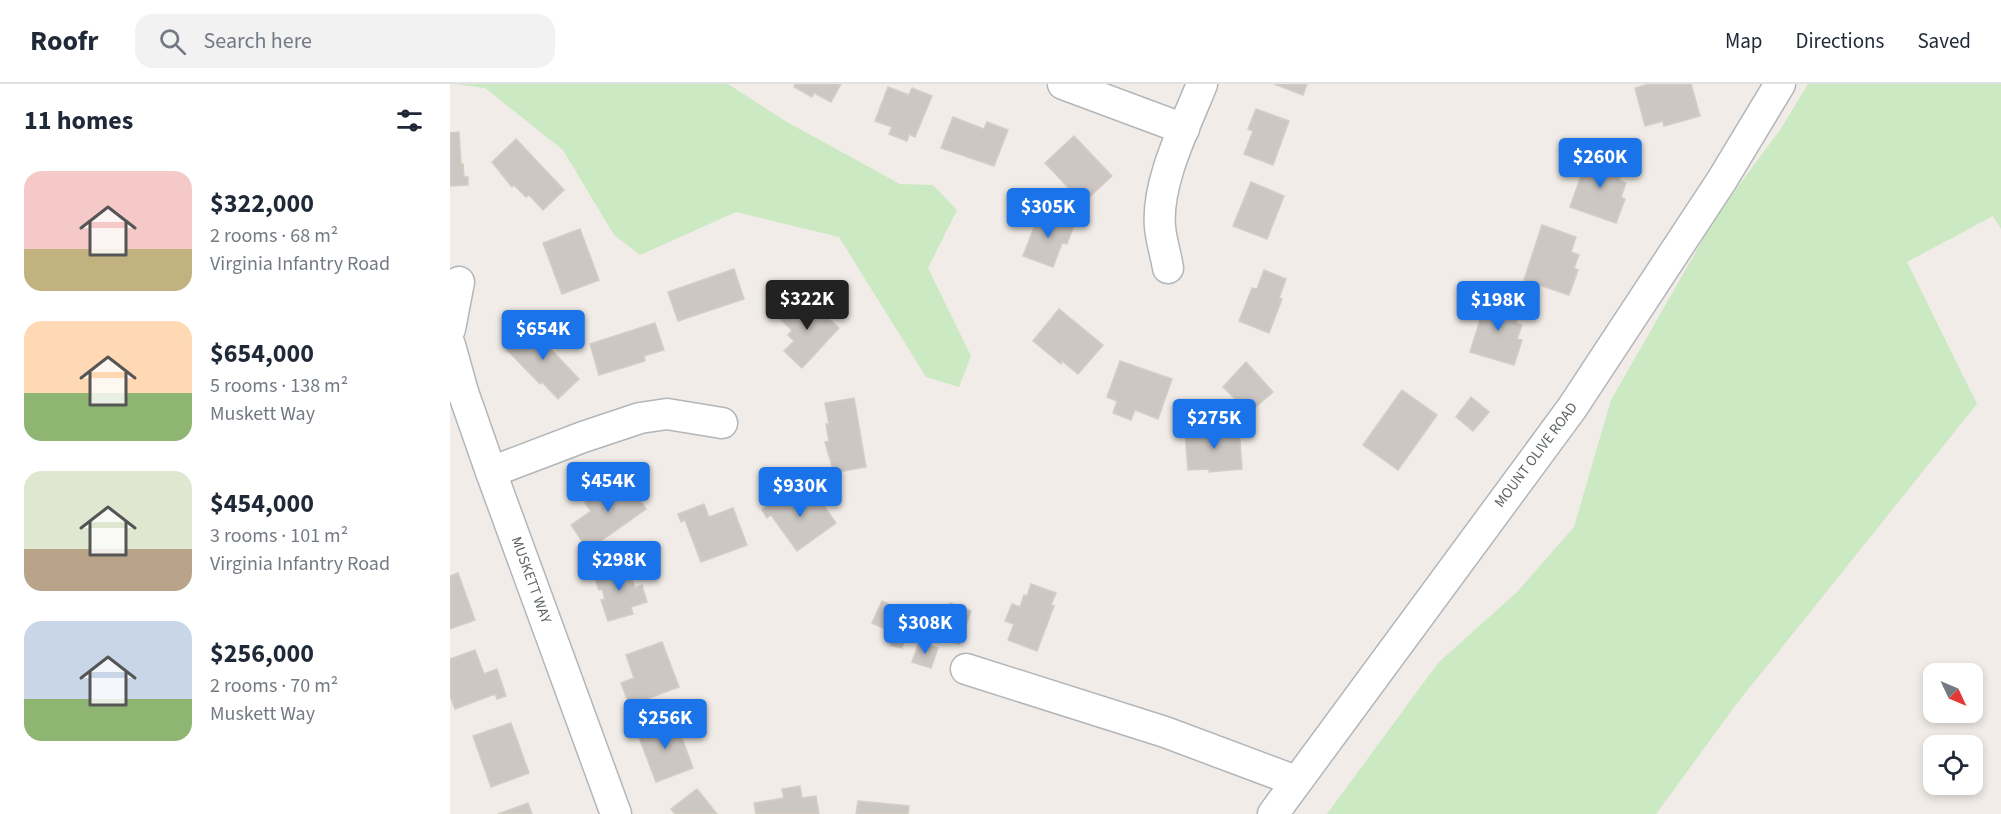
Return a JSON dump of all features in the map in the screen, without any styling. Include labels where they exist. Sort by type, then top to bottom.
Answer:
[{"type":"street","points":[[1062,84],[1184,129]]},
{"type":"street","points":[[1168,268],[1160,226],[1161,203],[1170,164],[1202,84]]},
{"type":"street","name":"MOUNT OLIVE ROAD","points":[[1273,814],[1572,408],[1722,180],[1780,84]]},
{"type":"street","points":[[450,329],[459,282]]},
{"type":"street","name":"MUSKETT WAY","points":[[450,345],[463,392],[491,472],[616,814]]},
{"type":"street","points":[[491,472],[640,418],[667,414],[722,423]]},
{"type":"street","points":[[966,669],[1166,732],[1296,782]]},
{"type":"green space","points":[[455,84],[728,84],[785,121],[900,184],[933,185],[957,210],[928,268],[971,356],[959,387],[926,377],[839,237],[736,212],[640,255],[614,235],[563,150],[485,88]]},
{"type":"green space","points":[[1808,84],[2001,84],[2001,229],[1993,216],[1907,262],[1977,404],[1738,702],[1656,814],[1327,814],[1438,663],[1517,592],[1574,527],[1611,400],[1717,215],[1782,127]]},
{"type":"building","points":[[795,84],[841,84],[831,102],[814,93],[812,97],[794,87]]},
{"type":"building","points":[[1274,84],[1307,84],[1303,95]]},
{"type":"building","points":[[1649,84],[1691,84],[1700,116],[1664,126],[1663,121],[1645,126],[1635,88]]},
{"type":"building","points":[[888,87],[909,95],[912,88],[932,96],[915,137],[909,134],[907,141],[889,134],[892,127],[875,121]]},
{"type":"building","points":[[1256,109],[1289,121],[1273,165],[1244,154],[1253,131],[1248,129]]},
{"type":"building","points":[[953,117],[984,129],[987,122],[1008,130],[994,166],[941,148]]},
{"type":"building","points":[[459,132],[461,164],[463,164],[464,177],[468,177],[468,185],[450,186],[450,133]]},
{"type":"building","points":[[1074,136],[1112,176],[1083,203],[1045,163]]},
{"type":"building","points":[[516,139],[564,190],[543,210],[529,195],[526,197],[514,185],[512,187],[492,162]]},
{"type":"building","points":[[1589,153],[1624,165],[1619,180],[1626,183],[1621,197],[1625,199],[1616,223],[1570,207]]},
{"type":"building","points":[[1251,182],[1284,196],[1267,239],[1233,226]]},
{"type":"building","points":[[1040,212],[1074,225],[1067,244],[1062,243],[1053,267],[1023,256]]},
{"type":"building","points":[[1542,225],[1576,237],[1571,252],[1579,255],[1574,268],[1578,270],[1569,295],[1524,280]]},
{"type":"building","points":[[580,229],[599,280],[562,294],[543,243]]},
{"type":"building","points":[[734,269],[744,299],[678,321],[668,292]]},
{"type":"building","points":[[1264,270],[1286,279],[1279,298],[1282,299],[1269,333],[1239,321],[1252,288],[1257,289]]},
{"type":"building","points":[[802,295],[839,328],[802,368],[784,351],[794,341],[788,335],[792,330],[780,319]]},
{"type":"building","points":[[1487,298],[1521,308],[1516,323],[1522,325],[1517,339],[1522,340],[1514,365],[1470,352]]},
{"type":"building","points":[[1059,309],[1103,345],[1078,374],[1062,361],[1061,364],[1033,341]]},
{"type":"building","points":[[542,323],[553,334],[544,342],[579,379],[558,399],[507,350],[530,327],[534,330]]},
{"type":"building","points":[[655,323],[664,350],[644,356],[645,361],[599,375],[590,344]]},
{"type":"building","points":[[1120,361],[1172,379],[1158,419],[1135,410],[1131,420],[1113,413],[1117,401],[1107,397]]},
{"type":"building","points":[[1246,362],[1273,392],[1249,413],[1223,387]]},
{"type":"building","points":[[1402,390],[1437,415],[1398,470],[1363,445]]},
{"type":"building","points":[[1471,397],[1489,412],[1473,431],[1456,417]]},
{"type":"building","points":[[854,398],[866,467],[834,473],[825,442],[829,441],[826,424],[829,424],[825,403]]},
{"type":"building","points":[[1239,427],[1242,469],[1209,472],[1209,469],[1188,470],[1185,431]]},
{"type":"building","points":[[623,476],[646,509],[588,550],[571,525],[591,511],[585,503]]},
{"type":"building","points":[[813,490],[836,523],[797,551],[771,515],[767,518],[762,510],[785,493],[793,504]]},
{"type":"building","points":[[704,504],[709,517],[733,508],[747,545],[701,562],[685,520],[681,522],[678,514]]},
{"type":"building","points":[[627,563],[635,588],[642,585],[647,602],[631,607],[633,614],[608,621],[601,600],[605,599],[602,589],[599,590],[593,573]]},
{"type":"building","points":[[458,573],[475,620],[450,629],[450,576]]},
{"type":"building","points":[[1031,584],[1056,593],[1051,605],[1054,606],[1037,651],[1008,640],[1014,624],[1005,621],[1012,604],[1020,607]]},
{"type":"building","points":[[882,601],[897,608],[888,630],[872,623]]},
{"type":"building","points":[[950,603],[971,611],[959,644],[938,637],[939,633],[933,630],[940,609],[947,611]]},
{"type":"building","points":[[897,630],[907,634],[902,648],[891,645]]},
{"type":"building","points":[[662,642],[679,687],[638,702],[639,707],[631,710],[621,683],[634,678],[626,655]]},
{"type":"building","points":[[919,642],[938,648],[931,668],[912,662]]},
{"type":"building","points":[[475,650],[484,674],[497,669],[506,696],[497,699],[495,694],[455,709],[450,696],[450,659]]},
{"type":"building","points":[[675,719],[693,768],[656,782],[637,732]]},
{"type":"building","points":[[511,723],[529,773],[491,787],[473,736]]},
{"type":"building","points":[[800,786],[802,798],[816,796],[819,814],[756,814],[754,803],[784,798],[782,789]]},
{"type":"building","points":[[697,789],[717,814],[675,814],[671,809]]},
{"type":"building","points":[[858,801],[909,806],[908,814],[856,814]]},
{"type":"building","points":[[528,803],[532,814],[498,814]]}]
